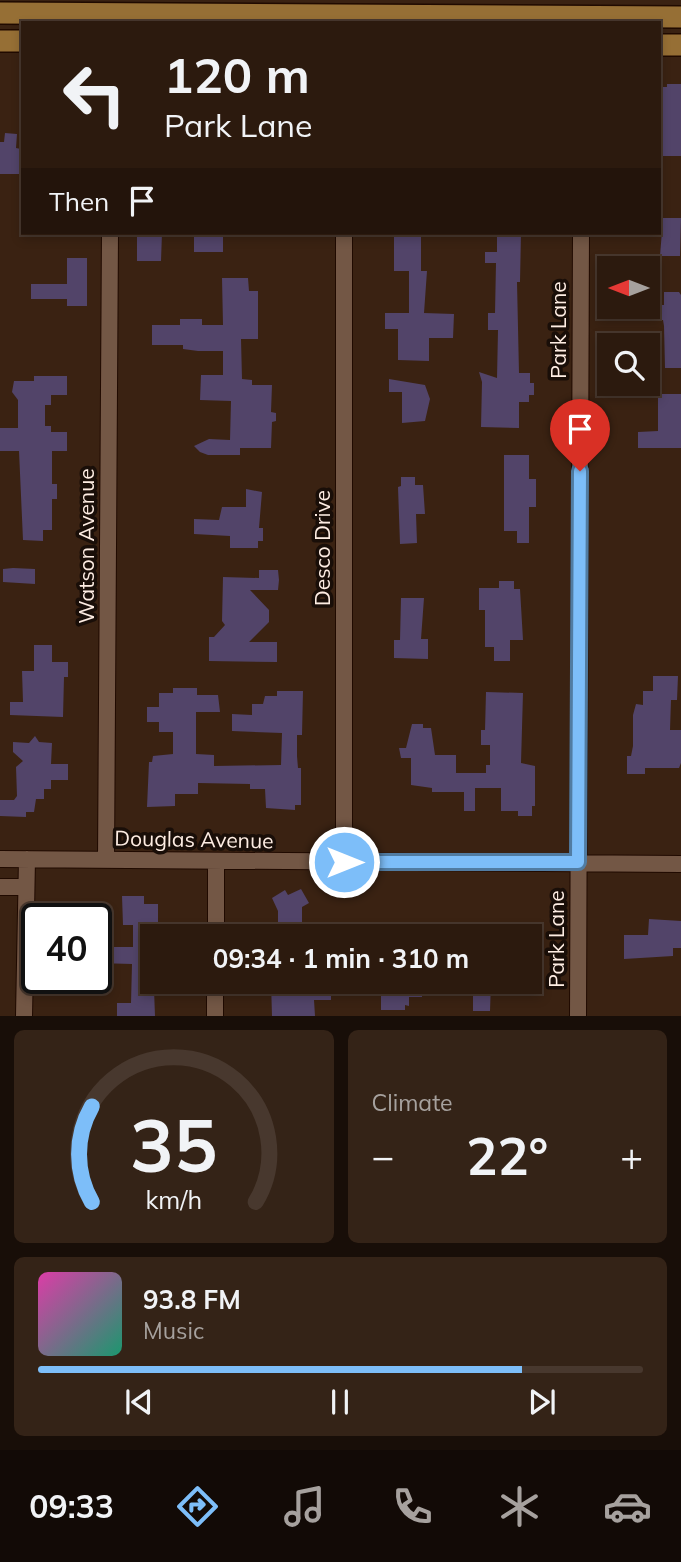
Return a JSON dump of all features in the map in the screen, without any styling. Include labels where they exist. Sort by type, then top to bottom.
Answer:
[{"type":"main road","points":[[0,13],[37,7],[111,18],[158,12],[294,7],[345,19],[423,13],[582,20],[681,17]]},
{"type":"main road","points":[[0,41],[21,40]]},
{"type":"main road","points":[[661,45],[681,45]]},
{"type":"street","name":"Watson Avenue","points":[[106,860],[110,235]]},
{"type":"street","name":"Desco Drive","points":[[344,235],[344,862]]},
{"type":"street","name":"Park Lane","points":[[579,1016],[580,235]]},
{"type":"street","name":"Douglas Avenue","points":[[0,859],[681,864]]},
{"type":"street","points":[[24,1016],[27,859]]},
{"type":"street","points":[[216,862],[216,924]]},
{"type":"street","points":[[0,887],[26,887]]},
{"type":"street","points":[[215,994],[215,1016]]},
{"type":"building","points":[[667,84],[681,84],[681,156],[663,156],[661,87],[667,87]]},
{"type":"building","points":[[5,133],[17,134],[16,148],[21,149],[20,174],[0,174],[0,142],[4,142]]},
{"type":"building","points":[[663,218],[681,218],[680,256],[660,256]]},
{"type":"building","points":[[137,235],[162,235],[161,261],[137,261]]},
{"type":"building","points":[[194,235],[223,235],[223,252],[194,252]]},
{"type":"building","points":[[394,235],[421,235],[421,271],[427,271],[424,313],[454,314],[453,338],[429,338],[429,361],[398,360],[398,329],[385,329],[385,313],[409,313],[409,271],[394,271]]},
{"type":"building","points":[[497,235],[521,235],[520,282],[517,282],[519,373],[530,373],[530,383],[534,383],[534,395],[529,395],[529,402],[519,402],[519,428],[481,427],[482,382],[479,372],[497,378],[498,330],[488,330],[488,313],[495,313],[496,263],[485,263],[485,252],[497,252]]},
{"type":"building","points":[[67,258],[87,258],[87,306],[67,306],[67,299],[31,299],[31,284],[67,284]]},
{"type":"building","points":[[222,278],[248,278],[249,291],[258,291],[258,339],[241,339],[242,379],[252,380],[252,385],[272,385],[271,412],[276,413],[276,421],[272,422],[271,448],[240,448],[240,455],[208,455],[194,446],[209,439],[230,440],[231,401],[200,400],[201,375],[223,375],[223,351],[183,349],[183,345],[152,345],[152,325],[180,325],[180,319],[202,319],[202,325],[223,325]]},
{"type":"building","points":[[664,292],[679,292],[681,368],[665,368],[664,326],[663,320],[658,320],[660,305],[664,305]]},
{"type":"building","points":[[34,376],[67,376],[67,395],[51,395],[51,405],[45,405],[45,426],[51,426],[51,432],[67,432],[67,451],[52,451],[52,484],[57,484],[57,499],[52,499],[52,530],[43,530],[43,541],[23,540],[19,451],[0,451],[0,428],[18,428],[18,400],[12,392],[14,381],[34,381]]},
{"type":"building","points":[[389,379],[425,385],[430,399],[425,421],[402,423],[402,392],[389,392]]},
{"type":"building","points":[[681,394],[681,448],[638,448],[638,432],[658,431],[658,396]]},
{"type":"building","points":[[504,455],[529,455],[529,479],[536,479],[536,507],[529,507],[529,543],[517,543],[517,531],[504,531]]},
{"type":"building","points":[[401,477],[415,477],[415,485],[423,485],[425,514],[416,514],[417,543],[400,544],[398,487],[401,486]]},
{"type":"building","points":[[246,489],[262,492],[259,528],[263,528],[263,541],[258,541],[258,548],[230,548],[230,536],[194,534],[194,519],[219,520],[222,507],[246,507]]},
{"type":"building","points":[[3,569],[35,569],[35,584],[3,582]]},
{"type":"building","points":[[259,570],[278,570],[278,590],[250,590],[269,610],[269,622],[249,642],[277,642],[277,662],[209,661],[209,637],[214,637],[225,625],[222,621],[223,577],[259,578]]},
{"type":"building","points":[[499,581],[514,581],[514,589],[520,589],[523,640],[510,640],[510,661],[494,661],[494,647],[485,647],[485,610],[479,610],[479,588],[499,588]]},
{"type":"building","points":[[401,598],[424,598],[421,639],[428,639],[428,659],[394,658],[394,640],[400,640]]},
{"type":"building","points":[[34,645],[52,645],[52,662],[68,662],[68,677],[64,677],[63,717],[10,715],[10,702],[23,702],[22,671],[34,671]]},
{"type":"building","points":[[653,676],[678,676],[677,700],[671,700],[670,730],[681,730],[681,763],[679,768],[645,768],[645,774],[627,774],[627,756],[631,756],[633,746],[633,715],[636,704],[643,705],[643,691],[653,691]]},
{"type":"building","points":[[173,688],[197,688],[197,695],[218,695],[220,712],[196,712],[196,754],[214,755],[214,766],[281,765],[282,733],[232,731],[232,714],[252,715],[252,704],[263,704],[265,696],[277,696],[277,691],[303,691],[302,735],[297,735],[298,768],[301,768],[301,805],[295,805],[295,810],[266,808],[265,789],[250,789],[250,784],[198,783],[198,794],[175,794],[175,806],[147,807],[149,762],[152,762],[153,756],[173,754],[173,732],[159,732],[159,722],[147,722],[147,707],[159,707],[159,693],[173,693]]},
{"type":"building","points":[[486,692],[523,693],[521,763],[535,766],[535,806],[532,806],[532,816],[518,816],[518,811],[501,811],[501,788],[475,788],[475,811],[464,811],[464,792],[432,792],[432,788],[411,785],[411,758],[401,758],[399,748],[406,748],[412,724],[423,724],[423,728],[431,728],[435,755],[456,755],[456,773],[486,773],[486,765],[490,765],[490,745],[481,745],[481,730],[485,730]]},
{"type":"building","points":[[35,736],[39,742],[52,743],[51,764],[68,764],[68,780],[51,780],[51,789],[44,789],[44,799],[36,799],[34,812],[26,812],[26,817],[0,816],[0,800],[14,800],[17,796],[16,767],[23,761],[13,752],[13,742],[29,743]]},
{"type":"building","points":[[301,889],[309,903],[302,907],[302,924],[278,924],[278,911],[272,898],[285,890],[288,895]]},
{"type":"building","points":[[122,896],[144,896],[144,904],[158,904],[158,924],[140,924],[140,994],[154,994],[155,1016],[117,1016],[117,1003],[131,1003],[132,964],[112,963],[112,947],[133,947],[133,925],[123,925]]},
{"type":"building","points":[[649,919],[681,921],[681,948],[673,948],[673,956],[624,959],[624,935],[648,935]]},
{"type":"building","points":[[271,994],[331,994],[331,1000],[314,1000],[315,1016],[272,1016]]},
{"type":"building","points":[[381,994],[422,994],[422,997],[409,997],[409,1006],[405,1005],[405,1010],[381,1010]]},
{"type":"building","points":[[473,994],[491,994],[490,1011],[473,1011]]},
{"type":"route","points":[[344,862],[578,862],[580,471]]}]
